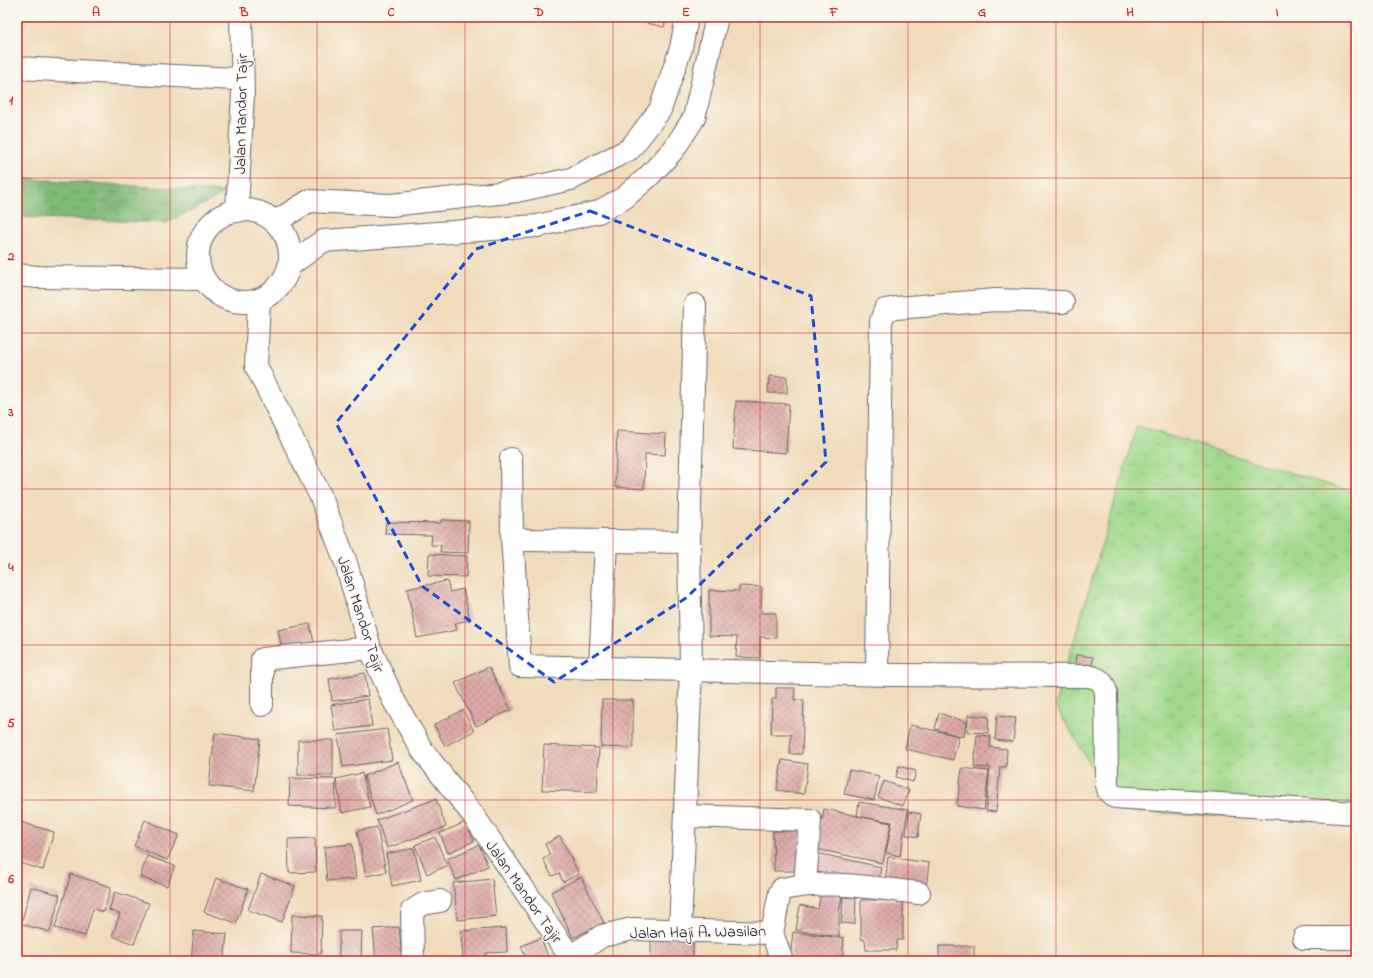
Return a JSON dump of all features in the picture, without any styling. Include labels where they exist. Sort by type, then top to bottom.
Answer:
[{"type":"street","name":"Jalan Mandor Tajir","points":[[237,211],[243,92],[241,17]]},
{"type":"street","points":[[275,222],[309,201],[392,205],[517,191],[571,179],[630,149],[660,110],[681,48],[687,17]]},
{"type":"street","points":[[290,265],[323,241],[537,226],[598,212],[624,198],[650,175],[674,149],[694,118],[717,17]]},
{"type":"street","points":[[17,68],[235,79]]},
{"type":"street","points":[[237,211],[251,211],[264,215],[275,222],[285,234],[290,249],[290,265],[284,280],[273,292],[259,300],[244,302],[228,299],[214,291],[204,279],[199,264],[198,252],[201,240],[207,229],[215,221],[226,214],[237,211]]},
{"type":"street","points":[[17,275],[38,277],[204,279]]},
{"type":"street","name":"Jalan Mandor Tajir","points":[[259,300],[256,366],[321,497],[346,563],[370,648],[393,699],[422,750],[473,815],[571,959]]},
{"type":"street","points":[[877,674],[881,329],[885,310],[996,300],[1063,302]]},
{"type":"street","points":[[680,930],[691,670],[689,542],[695,306]]},
{"type":"street","points":[[511,459],[512,536],[520,666],[877,674],[1088,676],[1097,678],[1103,683],[1106,692],[1107,785],[1109,792],[1115,797],[1356,813]]},
{"type":"street","points":[[512,536],[525,540],[689,542]]},
{"type":"street","points":[[600,668],[606,541]]},
{"type":"street","points":[[262,705],[262,659],[370,648]]},
{"type":"street","points":[[686,816],[810,820],[805,884]]},
{"type":"street","name":"Jalan Haji A. Wasilan","points":[[571,959],[602,936],[632,930],[772,933],[780,892],[782,889],[805,884],[848,885],[918,893]]},
{"type":"street","points":[[413,961],[412,911],[423,904],[440,901]]},
{"type":"street","points":[[772,933],[782,961]]},
{"type":"street","points":[[1304,938],[1356,938]]},
{"type":"highlighted area","points":[[590,211],[811,296],[826,462],[686,598],[554,682],[422,586],[336,423],[476,249]]},
{"type":"green space","points":[[17,178],[227,192],[167,223],[17,217]]},
{"type":"green space","points":[[1137,426],[1356,493],[1356,822],[1118,811],[1055,705]]},
{"type":"building","points":[[648,17],[666,17],[664,27],[647,23]]},
{"type":"building","points":[[769,376],[787,377],[787,393],[768,393]]},
{"type":"building","points":[[736,401],[789,404],[786,453],[733,449]]},
{"type":"building","points":[[617,431],[666,434],[665,455],[645,454],[644,489],[615,487]]},
{"type":"building","points":[[441,520],[469,521],[468,553],[440,552],[441,545],[431,545],[432,535],[385,534],[386,522],[441,523]]},
{"type":"building","points":[[429,554],[467,556],[466,577],[428,576]]},
{"type":"building","points":[[447,581],[450,592],[463,589],[470,620],[455,623],[457,630],[417,638],[407,589]]},
{"type":"building","points":[[739,586],[762,587],[761,613],[776,613],[776,638],[760,637],[760,658],[736,657],[737,637],[709,636],[709,590],[739,591]]},
{"type":"building","points":[[310,624],[315,647],[283,653],[278,630]]},
{"type":"building","points":[[1076,655],[1093,657],[1091,674],[1074,672]]},
{"type":"building","points":[[489,667],[511,710],[476,726],[455,683]]},
{"type":"building","points":[[365,673],[368,696],[332,701],[329,679]]},
{"type":"building","points":[[776,688],[795,688],[794,700],[804,700],[802,754],[790,754],[791,734],[771,734],[772,699],[776,699]]},
{"type":"building","points":[[368,699],[372,726],[335,731],[331,705]]},
{"type":"building","points":[[602,700],[633,700],[633,748],[601,747]]},
{"type":"building","points":[[463,710],[474,731],[445,746],[434,725]]},
{"type":"building","points":[[939,713],[966,722],[964,737],[935,729]]},
{"type":"building","points":[[968,715],[989,717],[988,733],[967,732]]},
{"type":"building","points":[[997,716],[1016,718],[1013,742],[995,740]]},
{"type":"building","points":[[910,725],[959,736],[953,760],[905,749]]},
{"type":"building","points":[[387,729],[392,760],[343,767],[338,735]]},
{"type":"building","points":[[215,733],[260,739],[254,791],[209,786]]},
{"type":"building","points":[[977,735],[991,736],[990,747],[1007,749],[1006,767],[1000,767],[996,812],[986,811],[990,767],[974,767]]},
{"type":"building","points":[[298,740],[333,740],[333,775],[298,775]]},
{"type":"building","points":[[544,745],[599,748],[597,792],[542,790]]},
{"type":"building","points":[[782,760],[808,764],[804,794],[777,790]]},
{"type":"building","points":[[398,762],[413,800],[376,815],[364,776]]},
{"type":"building","points":[[899,766],[916,771],[913,782],[896,777]]},
{"type":"building","points":[[962,768],[989,771],[984,810],[957,806]]},
{"type":"building","points":[[849,770],[879,776],[874,800],[844,794]]},
{"type":"building","points":[[362,773],[370,807],[342,813],[336,779]]},
{"type":"building","points":[[290,778],[336,779],[335,808],[289,806]]},
{"type":"building","points":[[884,781],[909,790],[903,806],[878,797]]},
{"type":"building","points":[[436,799],[446,827],[387,848],[377,820]]},
{"type":"building","points":[[859,802],[908,810],[900,856],[886,853],[892,822],[857,816]]},
{"type":"building","points":[[824,809],[891,823],[883,863],[816,849]]},
{"type":"building","points":[[909,812],[921,814],[918,837],[906,835]]},
{"type":"building","points":[[145,820],[179,835],[167,860],[134,846]]},
{"type":"building","points":[[17,821],[54,832],[43,870],[17,862]]},
{"type":"building","points":[[466,822],[474,841],[448,853],[440,833]]},
{"type":"building","points":[[377,827],[386,872],[366,876],[357,831]]},
{"type":"building","points":[[773,831],[801,831],[802,871],[774,871]]},
{"type":"building","points":[[560,836],[579,874],[563,882],[559,873],[552,876],[543,859],[550,855],[545,844]]},
{"type":"building","points":[[435,837],[447,866],[427,874],[415,845]]},
{"type":"building","points":[[315,838],[316,872],[289,873],[288,839]]},
{"type":"building","points":[[352,844],[356,879],[327,881],[324,847]]},
{"type":"building","points":[[479,845],[488,866],[456,880],[447,859]]},
{"type":"building","points":[[414,848],[421,880],[392,886],[386,854]]},
{"type":"building","points":[[816,853],[881,867],[878,885],[812,871]]},
{"type":"building","points":[[147,856],[175,866],[167,886],[140,877]]},
{"type":"building","points":[[888,857],[929,863],[926,889],[885,884]]},
{"type":"building","points":[[71,874],[111,887],[104,912],[93,909],[85,936],[55,928]]},
{"type":"building","points":[[261,874],[295,886],[282,922],[248,910]]},
{"type":"building","points":[[581,877],[604,923],[573,938],[551,892]]},
{"type":"building","points":[[216,878],[248,889],[236,923],[204,912]]},
{"type":"building","points":[[492,879],[496,916],[458,920],[453,883]]},
{"type":"building","points":[[31,887],[60,895],[50,932],[21,924]]},
{"type":"building","points":[[115,892],[149,903],[134,944],[112,936],[120,914],[109,910]]},
{"type":"building","points":[[821,892],[842,896],[839,912],[839,937],[796,930],[800,905],[818,909]]},
{"type":"building","points":[[843,897],[856,898],[855,924],[841,923]]},
{"type":"building","points":[[861,900],[903,900],[903,940],[897,940],[896,950],[866,950],[865,940],[861,939]]},
{"type":"building","points":[[292,915],[322,916],[321,954],[291,953]]},
{"type":"building","points":[[399,927],[402,961],[376,961],[373,929]]},
{"type":"building","points":[[506,928],[507,952],[486,953],[486,961],[463,961],[461,931]]},
{"type":"building","points":[[194,931],[227,934],[224,961],[191,961]]},
{"type":"building","points":[[339,931],[362,931],[361,960],[339,960]]},
{"type":"building","points":[[793,932],[844,938],[842,961],[817,961],[790,958]]},
{"type":"building","points":[[651,937],[693,937],[693,961],[651,961]]},
{"type":"building","points":[[541,938],[548,957],[537,961],[527,961],[521,946]]},
{"type":"building","points":[[939,946],[974,946],[974,961],[939,961]]}]
